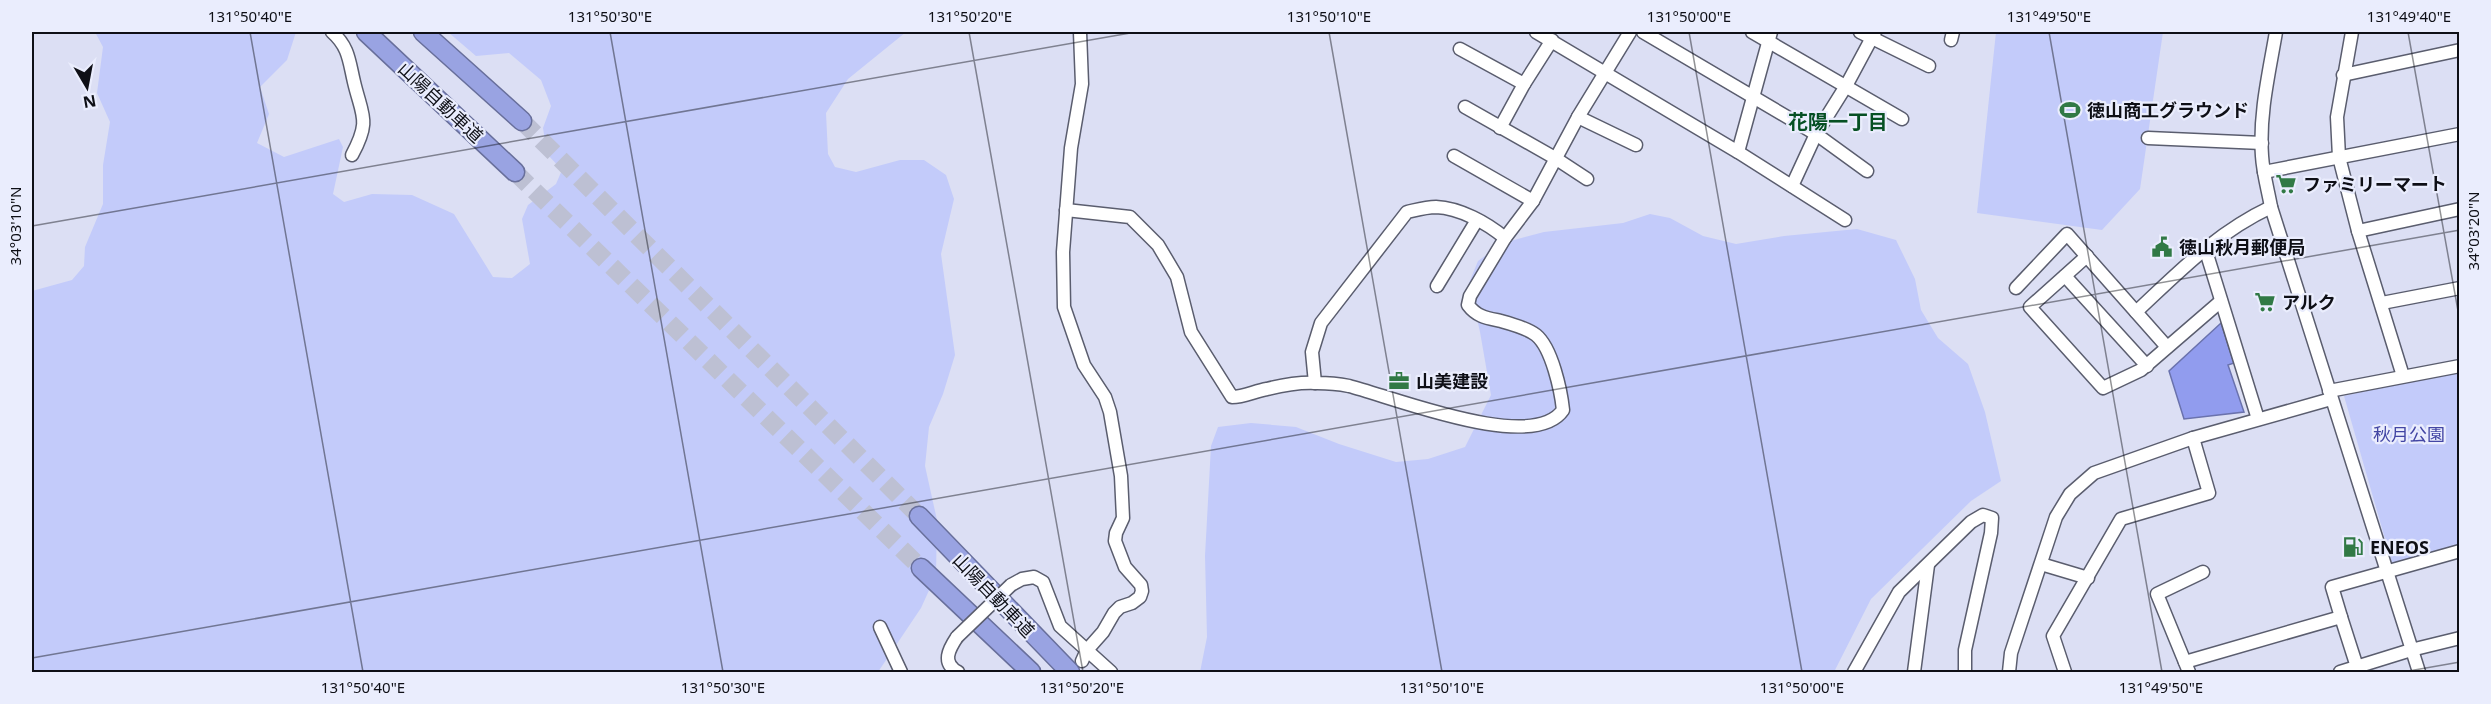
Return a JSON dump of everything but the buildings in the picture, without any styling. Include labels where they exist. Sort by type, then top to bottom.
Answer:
[{"type":"highway","name":"山陽自動車道","points":[[366,32],[515,172]]},
{"type":"highway","points":[[423,32],[522,121]]},
{"type":"highway","name":"山陽自動車道","points":[[919,516],[1080,661]]},
{"type":"highway","name":"山陽自動車道","points":[[921,568],[1032,672]]},
{"type":"street","points":[[332,32],[346,47],[354,84],[363,109],[363,130],[352,155]]},
{"type":"street","points":[[1080,32],[1082,84],[1071,148],[1063,252],[1065,307],[1084,365],[1105,397],[1110,412],[1121,476],[1124,518],[1114,541],[1125,567],[1141,585],[1142,591],[1140,597],[1120,607],[1114,613],[1103,632],[1080,661]]},
{"type":"street","points":[[1536,32],[1738,152],[1845,220]]},
{"type":"street","points":[[1066,210],[1130,217],[1158,245],[1177,277],[1191,332],[1232,397],[1267,389],[1315,383],[1347,385],[1451,417],[1536,427],[1558,418],[1563,410],[1562,393],[1542,342],[1537,336],[1525,330],[1475,314],[1468,305],[1470,296],[1505,238],[1533,201],[1578,117],[1630,32]]},
{"type":"street","points":[[1643,32],[1816,134],[1867,171]]},
{"type":"street","points":[[1752,32],[1770,36],[1846,86],[1902,119]]},
{"type":"street","points":[[2276,32],[2263,107],[2264,172],[2271,207],[2419,672]]},
{"type":"street","points":[[2352,32],[2337,117],[2339,157],[2358,231],[2403,376]]},
{"type":"street","points":[[1792,186],[1816,134],[1846,86],[1868,34],[1929,66]]},
{"type":"street","points":[[1738,152],[1770,36]]},
{"type":"street","points":[[1500,128],[1552,40]]},
{"type":"street","points":[[1460,49],[1524,84]]},
{"type":"street","points":[[2343,75],[2460,50]]},
{"type":"street","points":[[1465,107],[1555,158],[1587,179]]},
{"type":"street","points":[[1578,117],[1636,145]]},
{"type":"street","points":[[2264,172],[2460,134]]},
{"type":"street","points":[[2148,138],[2262,143]]},
{"type":"street","points":[[1454,156],[1533,201]]},
{"type":"street","points":[[1315,383],[1312,352],[1321,323],[1407,212],[1435,207],[1451,210],[1493,228],[1505,238]]},
{"type":"street","points":[[2136,312],[2205,248],[2233,226],[2271,207]]},
{"type":"street","points":[[2358,231],[2460,209]]},
{"type":"street","points":[[1437,286],[1477,220]]},
{"type":"street","points":[[2016,288],[2067,234],[2167,347]]},
{"type":"street","points":[[2205,248],[2258,419]]},
{"type":"street","points":[[2086,256],[2030,307],[2103,388],[2146,366],[2221,301]]},
{"type":"street","points":[[2065,276],[2146,366]]},
{"type":"street","points":[[2382,303],[2460,288]]},
{"type":"street","points":[[2009,672],[2011,653],[2061,509],[2070,494],[2094,473],[2193,438],[2330,395],[2403,376],[2460,366]]},
{"type":"street","points":[[2065,672],[2053,636],[2121,519],[2209,493],[2193,438]]},
{"type":"street","points":[[1854,672],[1899,591],[1971,522],[1983,514],[1992,518],[1991,533],[1965,650],[1965,672]]},
{"type":"street","points":[[2357,667],[2332,587],[2460,551]]},
{"type":"street","points":[[2041,564],[2088,578]]},
{"type":"street","points":[[1914,672],[1928,565]]},
{"type":"street","points":[[2203,572],[2157,594],[2187,667],[2341,617]]},
{"type":"street","points":[[958,672],[953,670],[948,661],[948,651],[957,637],[1011,585],[1022,579],[1034,577],[1043,582],[1060,626],[1080,661],[1111,672]]},
{"type":"street","points":[[880,627],[901,672]]},
{"type":"street","points":[[2340,672],[2411,650],[2460,638]]},
{"type":"green space","points":[[95,32],[296,32],[287,60],[260,87],[269,114],[257,143],[284,157],[339,139],[343,147],[333,194],[344,202],[372,194],[412,195],[454,214],[493,277],[512,278],[530,264],[522,219],[528,205],[556,184],[562,170],[547,154],[543,128],[551,106],[541,80],[509,53],[476,56],[448,32],[906,32],[848,79],[826,113],[828,154],[835,167],[856,172],[900,160],[924,160],[946,175],[954,199],[941,254],[955,355],[943,394],[929,427],[925,466],[937,520],[936,575],[921,608],[878,672],[32,672],[32,291],[72,280],[84,266],[85,247],[103,204],[103,165],[110,122],[97,93],[103,47]]},
{"type":"green space","name":"徳山商工グラウンド","points":[[1996,32],[2163,32],[2140,189],[2102,230],[1977,213]]},
{"type":"green space","points":[[1650,214],[1670,218],[1703,236],[1736,244],[1784,236],[1857,229],[1896,240],[1915,279],[1921,310],[1938,338],[1968,364],[1985,412],[2001,481],[1971,501],[1871,599],[1834,672],[1200,672],[1207,637],[1205,556],[1211,446],[1218,427],[1251,423],[1296,427],[1339,444],[1396,462],[1428,459],[1465,447],[1491,395],[1469,283],[1478,261],[1503,243],[1544,232],[1623,223]]},
{"type":"green space","name":"秋月公園","points":[[2459,371],[2459,546],[2392,563],[2344,396]]},
{"type":"water","points":[[2221,323],[2234,363],[2228,365],[2244,412],[2184,419],[2169,371]]},
{"type":"tunnel","points":[[522,121],[919,516]]},
{"type":"tunnel","points":[[515,172],[921,568]]},
{"type":"place","name":"徳山商工グラウンド","points":[[2070,110]]},
{"type":"place","name":"ファミリーマート","points":[[2286,184]]},
{"type":"place","name":"徳山秋月郵便局","points":[[2162,247]]},
{"type":"place","name":"アルク","points":[[2265,302]]},
{"type":"place","name":"山美建設","points":[[1399,381]]},
{"type":"place","name":"ENEOS","points":[[2353,547]]},
{"type":"district","name":"花陽一丁目","points":[[1838,121]]}]
